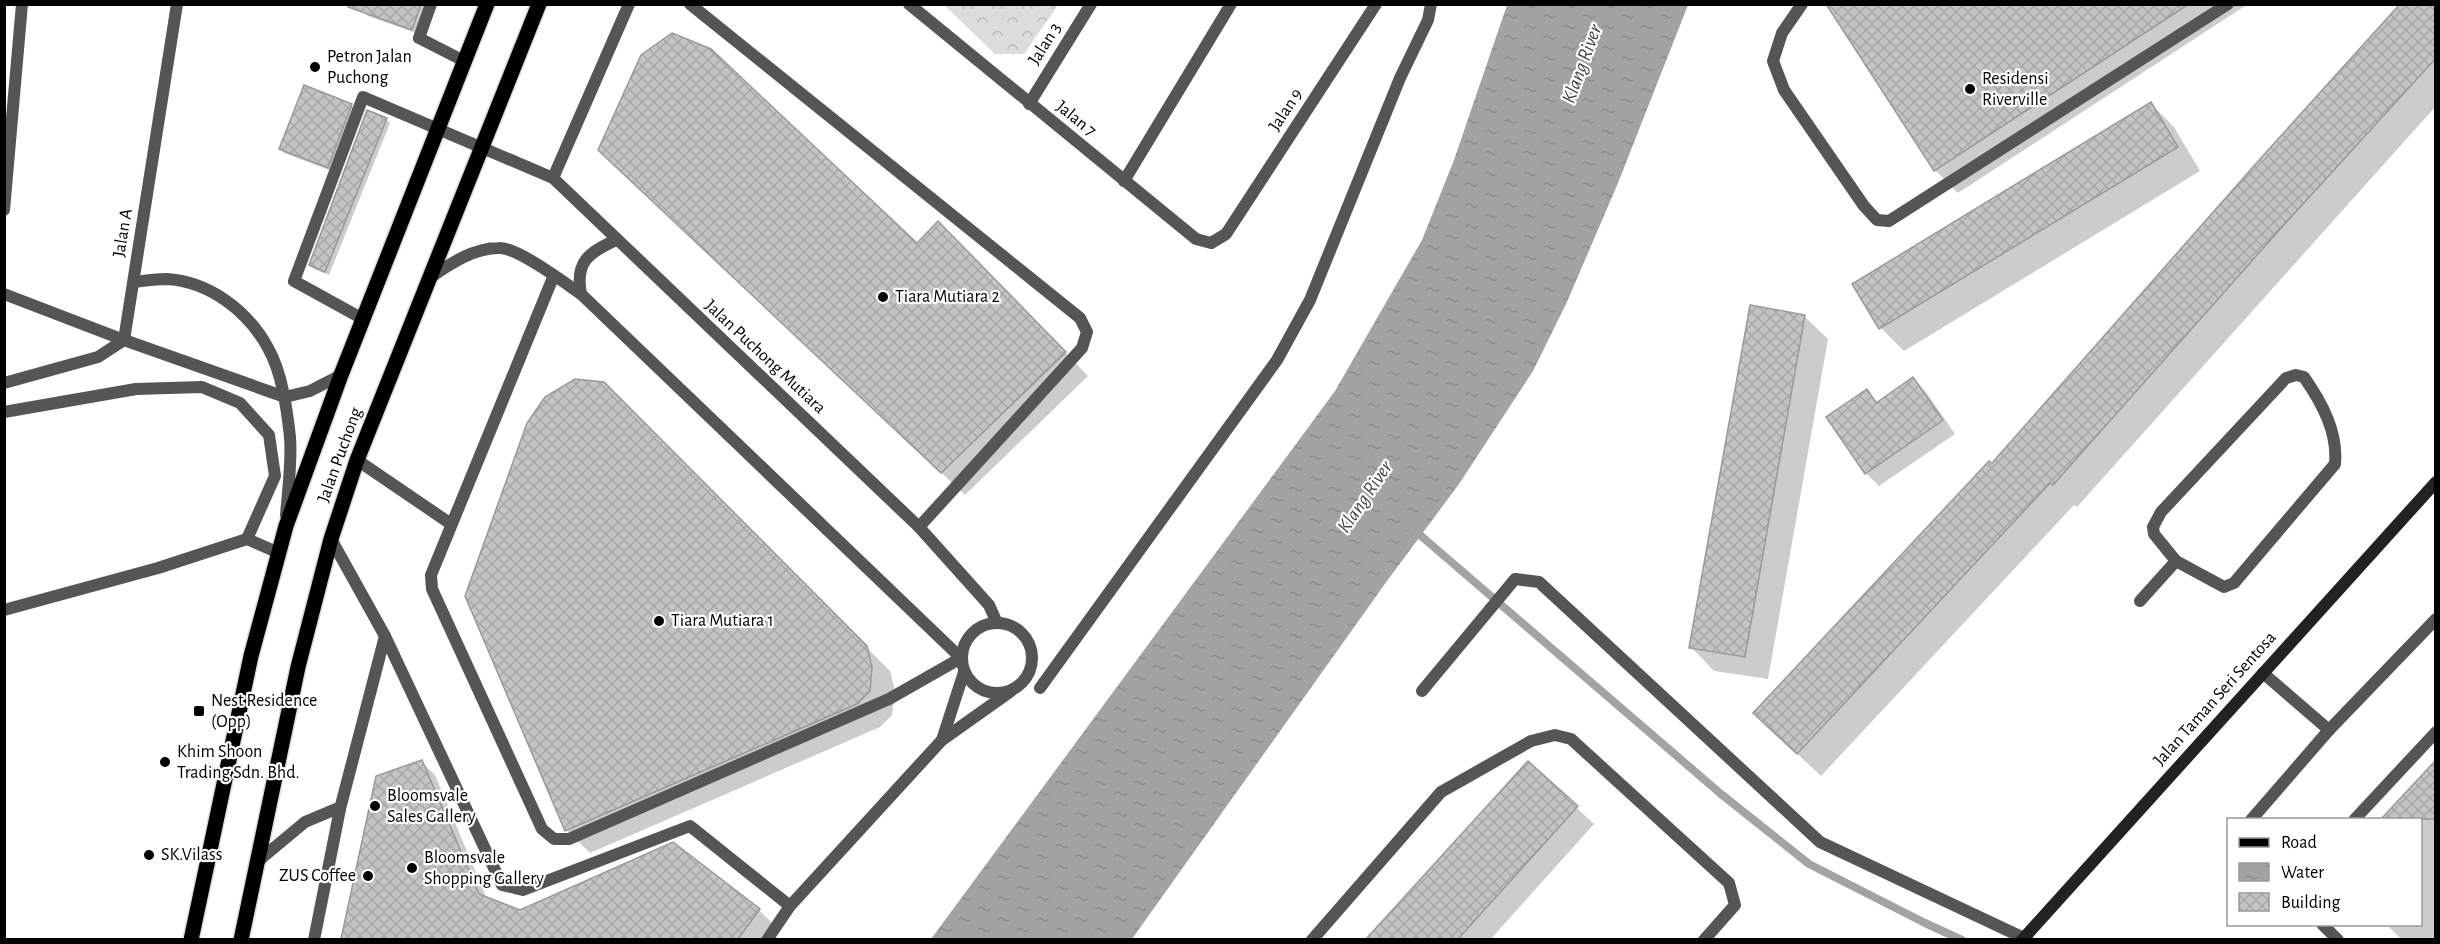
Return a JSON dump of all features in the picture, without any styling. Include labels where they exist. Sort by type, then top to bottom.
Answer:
[{"type":"main road","name":"Jalan Puchong","points":[[190,939],[250,656],[286,526],[341,375],[487,4]]},
{"type":"main road","name":"Jalan Puchong","points":[[241,939],[298,668],[331,539],[357,460],[539,4]]},
{"type":"main road","name":"Jalan Taman Seri Sentosa","points":[[2024,939],[2436,482]]},
{"type":"street","points":[[4,210],[22,4]]},
{"type":"street","name":"Jalan A","points":[[124,340],[177,4]]},
{"type":"street","points":[[431,4],[419,39],[464,61]]},
{"type":"street","points":[[553,178],[629,4]]},
{"type":"street","points":[[690,4],[1080,318],[1087,332],[1082,348],[919,527]]},
{"type":"street","name":"Jalan 7","points":[[909,4],[1196,239],[1212,243],[1226,234]]},
{"type":"street","name":"Jalan 3","points":[[1029,104],[1091,4]]},
{"type":"street","points":[[1124,181],[1231,4]]},
{"type":"street","name":"Jalan 9","points":[[1226,234],[1376,4]]},
{"type":"street","points":[[1040,688],[1277,360],[1310,300],[1400,78],[1428,20],[1431,4]]},
{"type":"street","points":[[1802,4],[1782,33],[1773,61],[1780,80],[1864,206],[1877,220],[1889,221],[2228,4]]},
{"type":"street","name":"Jalan Puchong Mutiara","points":[[363,319],[294,281],[363,97],[553,178],[919,527],[989,605],[997,623]]},
{"type":"street","points":[[581,294],[578,279],[582,263],[599,248],[616,240]]},
{"type":"street","points":[[431,277],[482,250],[502,248],[512,251],[554,275],[581,294],[961,658]]},
{"type":"street","points":[[554,275],[431,575],[432,589],[542,829],[554,839],[569,839],[889,699],[961,658]]},
{"type":"street","points":[[134,282],[166,279],[201,285],[249,319],[269,349],[285,397],[290,439],[286,526]]},
{"type":"street","points":[[4,294],[124,340],[285,397],[310,392],[341,375]]},
{"type":"street","points":[[4,383],[98,357],[124,340]]},
{"type":"street","points":[[198,388],[200,367]]},
{"type":"street","points":[[2296,375],[2304,376],[2321,402],[2337,446],[2335,465],[2234,583],[2224,587],[2175,561],[2154,534],[2153,527],[2161,512],[2286,378],[2296,375]]},
{"type":"street","points":[[4,412],[136,389],[198,388],[240,403],[269,435],[275,476],[247,539]]},
{"type":"street","points":[[357,460],[451,524]]},
{"type":"street","points":[[4,610],[158,568],[247,539],[279,553]]},
{"type":"street","points":[[331,539],[385,636],[502,885],[523,890],[690,826],[790,906]]},
{"type":"street","points":[[2140,601],[2175,561]]},
{"type":"street","points":[[1422,691],[1515,579],[1539,582],[1820,842],[2024,939]]},
{"type":"street","points":[[2252,818],[2329,730],[2436,619]]},
{"type":"street","points":[[767,939],[790,906],[942,740],[1011,691],[1022,683],[1029,672],[1032,658],[1030,645],[1022,634],[1011,626],[997,623],[984,626],[972,633],[964,645],[961,658],[964,672],[972,684],[983,691],[997,694],[1011,691]]},
{"type":"street","points":[[314,939],[340,809],[385,636]]},
{"type":"street","points":[[942,740],[964,672]]},
{"type":"street","points":[[2263,673],[2329,730]]},
{"type":"street","points":[[2355,818],[2436,732]]},
{"type":"street","points":[[1312,939],[1441,792],[1531,741],[1555,735],[1571,739],[1729,884],[1735,905],[1704,939]]},
{"type":"street","points":[[257,861],[305,822],[336,808],[340,809]]},
{"type":"street","points":[[2324,926],[2338,939]]},
{"type":"green space","points":[[944,5],[1058,5],[1024,54],[995,54]]},
{"type":"water","name":"Klang River","points":[[1507,5],[1688,5],[1618,183],[1567,302],[1533,371],[1459,484],[1387,581],[1132,939],[931,939],[1335,391],[1422,240],[1454,160]]},
{"type":"building","points":[[348,4],[421,4],[412,30],[348,7]]},
{"type":"building","name":"Residensi Riverville","points":[[1826,4],[2189,4],[1934,171]]},
{"type":"building","points":[[2400,4],[2436,4],[2436,58],[2053,485],[2050,483],[1797,754],[1753,713],[1989,461],[1992,463]]},
{"type":"building","name":"Tiara Mutiara 2","points":[[672,33],[711,49],[917,243],[938,221],[1066,352],[941,473],[598,150],[641,55]]},
{"type":"building","points":[[304,85],[352,104],[328,168],[279,149]]},
{"type":"building","points":[[2151,102],[2178,147],[1879,329],[1852,284]]},
{"type":"building","points":[[367,110],[387,118],[325,272],[309,265]]},
{"type":"building","points":[[1750,305],[1805,315],[1745,657],[1689,648]]},
{"type":"building","points":[[1913,377],[1943,420],[1865,474],[1826,417],[1867,389],[1876,403]]},
{"type":"building","name":"Tiara Mutiara 1","points":[[575,379],[604,382],[867,646],[872,667],[870,691],[857,704],[565,831],[465,596],[527,423],[545,397]]},
{"type":"building","name":"Bloomsvale Shopping Gallery","points":[[422,760],[479,894],[520,910],[673,842],[760,909],[738,939],[341,939],[376,776]]},
{"type":"building","points":[[2436,760],[2436,819],[2382,818]]},
{"type":"building","points":[[1528,761],[1578,806],[1458,939],[1366,939]]},
{"type":"waterway","points":[[1413,529],[1721,794],[1809,864],[1962,940]]},
{"type":"place","name":"Petron Jalan Puchong","points":[[315,67]]},
{"type":"place","name":"Residensi Riverville","points":[[1970,89]]},
{"type":"place","name":"Tiara Mutiara 2","points":[[883,297]]},
{"type":"place","name":"Tiara Mutiara 1","points":[[659,621]]},
{"type":"place","name":"Nest Residence (Opp)","points":[[199,711]]},
{"type":"place","name":"Khim Shoon Trading Sdn. Bhd.","points":[[165,762]]},
{"type":"place","name":"Bloomsvale Sales Gallery","points":[[375,806]]},
{"type":"place","name":"SK.Vilass","points":[[149,855]]},
{"type":"place","name":"Bloomsvale Shopping Gallery","points":[[412,868]]},
{"type":"place","name":"ZUS Coffee","points":[[368,876]]}]
